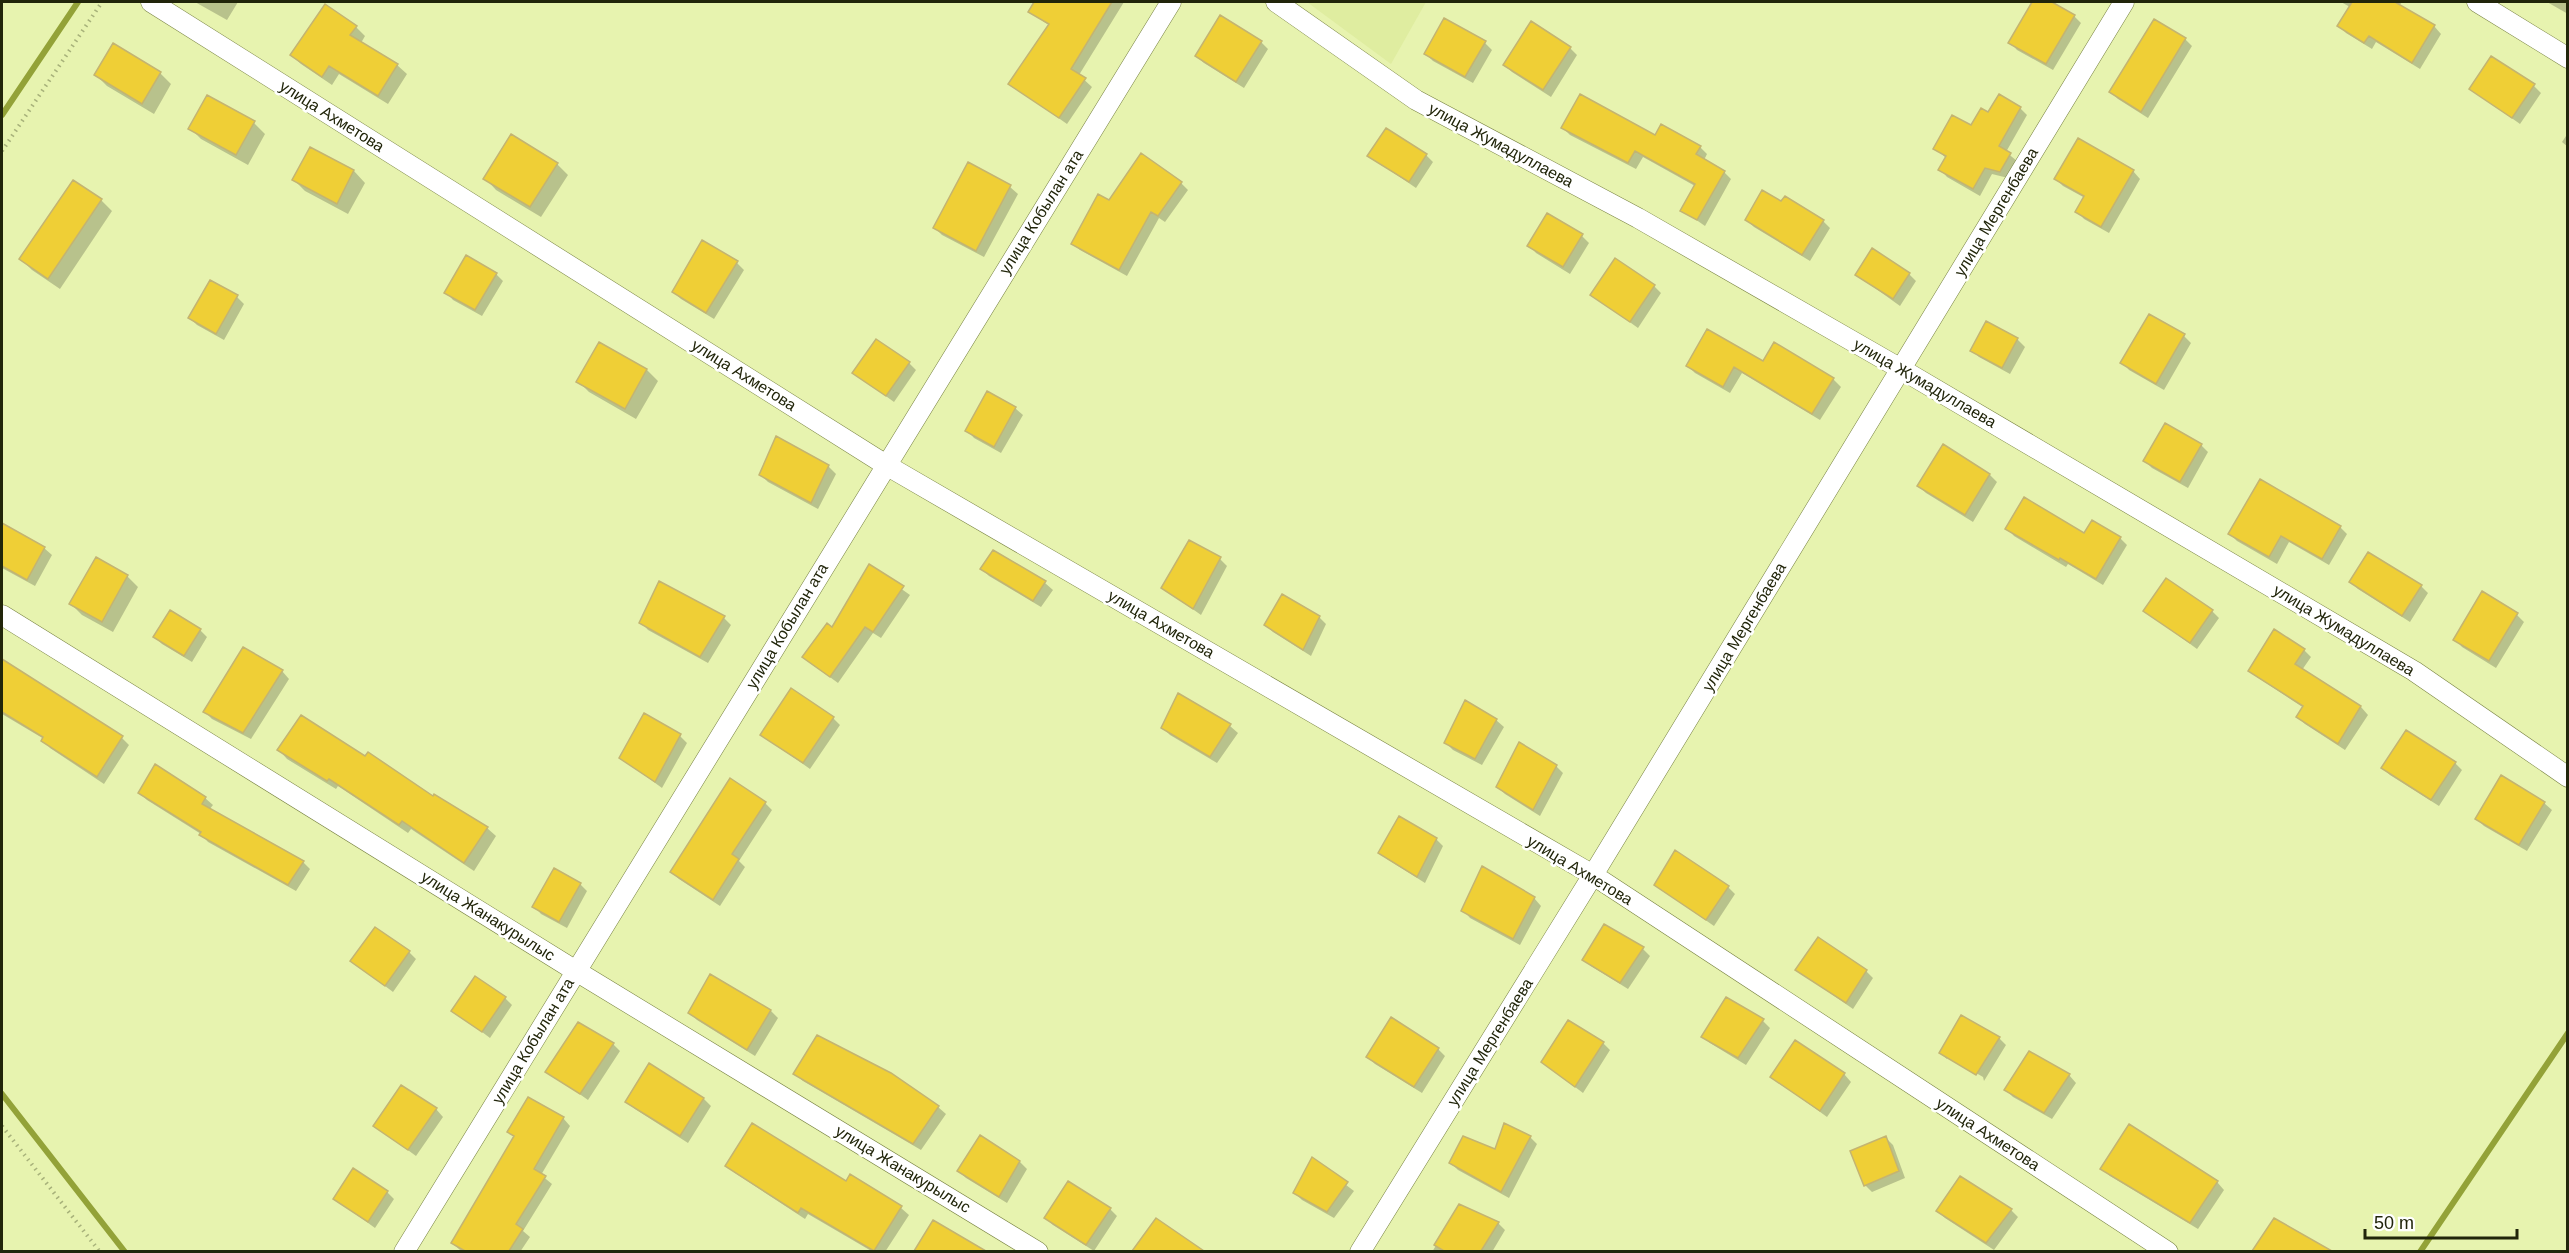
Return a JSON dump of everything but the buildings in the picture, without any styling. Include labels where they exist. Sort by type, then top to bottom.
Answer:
[{"type":"street","name":"улица Ахметова","points":[[151,2],[886,465],[1593,875],[2168,1251]]},
{"type":"street","name":"улица Кобылан ата","points":[[404,1251],[1171,2]]},
{"type":"street","name":"улица Жумадуллаева","points":[[1275,2],[1416,100],[1638,218],[1901,369],[2414,671],[2568,777]]},
{"type":"street","name":"улица Мергенбаева","points":[[1360,1251],[1593,875],[2124,2]]},
{"type":"street","points":[[2477,2],[2568,58]]},
{"type":"street","name":"улица Жанакурылыс","points":[[2,615],[576,971],[1038,1251]]},
{"type":"path","points":[[2,151],[102,2]]},
{"type":"path","points":[[2,1126],[100,1251]]},
{"type":"shaded area","points":[[1307,2],[1426,2],[1391,64]]},
{"type":"waterway","points":[[2,115],[78,2]]},
{"type":"waterway","points":[[2420,1252],[2568,1033]]},
{"type":"waterway","points":[[2,1094],[125,1252]]}]
